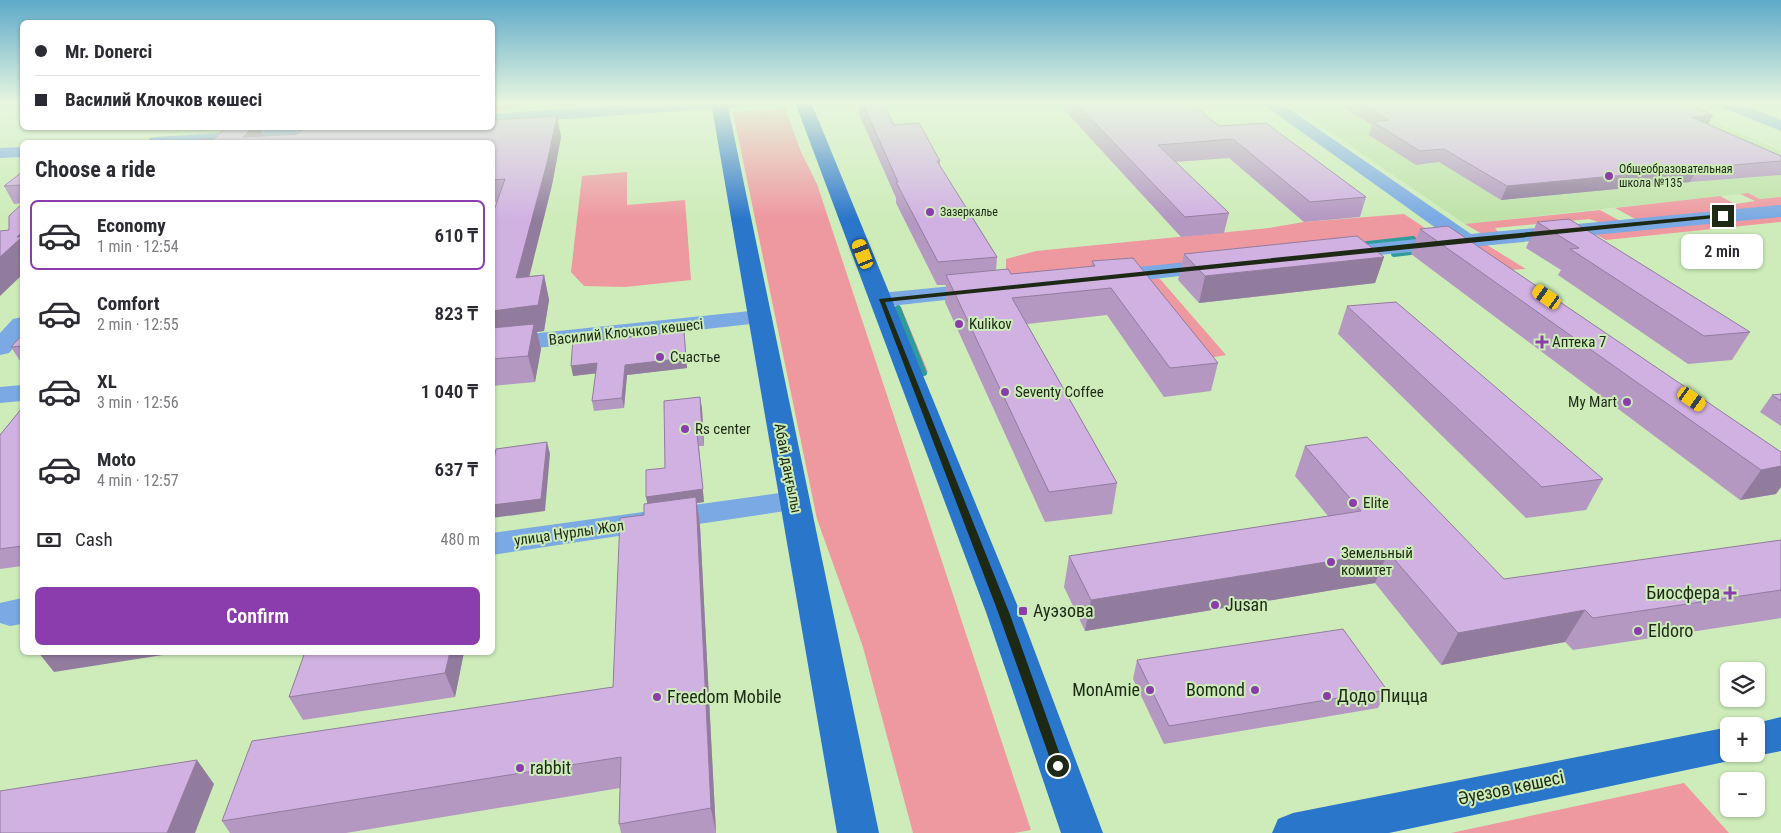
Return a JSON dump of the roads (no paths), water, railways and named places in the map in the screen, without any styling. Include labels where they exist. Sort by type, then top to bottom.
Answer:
[{"type":"main road","name":"Абай даңғылы","points":[[726,141],[858,833]]},
{"type":"main road","points":[[819,141],[1004,612],[1082,833]]},
{"type":"main road","points":[[1765,737],[1781,734]]},
{"type":"main road","name":"Әуезов көшесі","points":[[1292,833],[1720,746]]},
{"type":"street","points":[[1324,141],[1496,261]]},
{"type":"street","points":[[0,154],[20,152]]},
{"type":"street","points":[[1316,256],[1781,211]]},
{"type":"street","points":[[1088,279],[1237,264]]},
{"type":"street","points":[[881,300],[1004,288]]},
{"type":"street","name":"Василий Клочков көшесі","points":[[495,346],[760,317]]},
{"type":"street","points":[[0,348],[20,326]]},
{"type":"street","points":[[0,395],[20,393]]},
{"type":"street","name":"улица Нурлы Жол","points":[[495,544],[794,501]]},
{"type":"waterway","points":[[1359,245],[1413,239]]},
{"type":"waterway","points":[[1394,254],[1419,251]]},
{"type":"waterway","points":[[898,308],[924,373]]},
{"type":"place","name":"Общеобразовательная школа №135","points":[[1609,176]]},
{"type":"place","name":"Зазеркалье","points":[[930,212]]},
{"type":"place","name":"Kulikov","points":[[959,324]]},
{"type":"place","name":"Аптека 7","points":[[1542,342]]},
{"type":"place","name":"Счастье","points":[[660,357]]},
{"type":"place","name":"Seventy Coffee","points":[[1005,392]]},
{"type":"place","name":"My Mart","points":[[1627,402]]},
{"type":"place","name":"Rs center","points":[[685,429]]},
{"type":"place","name":"Elite","points":[[1353,503]]},
{"type":"place","name":"Земельный комитет","points":[[1331,562]]},
{"type":"place","name":"Биосфера","points":[[1730,593]]},
{"type":"place","name":"Jusan","points":[[1215,605]]},
{"type":"place","name":"Ауэзова","points":[[1023,611]]},
{"type":"place","name":"Eldoro","points":[[1638,631]]},
{"type":"place","name":"MonAmie","points":[[1150,690]]},
{"type":"place","name":"Bomond","points":[[1255,690]]},
{"type":"place","name":"Додо Пицца","points":[[1327,696]]},
{"type":"place","name":"Freedom Mobile","points":[[657,697]]},
{"type":"place","name":"rabbit","points":[[520,768]]}]
